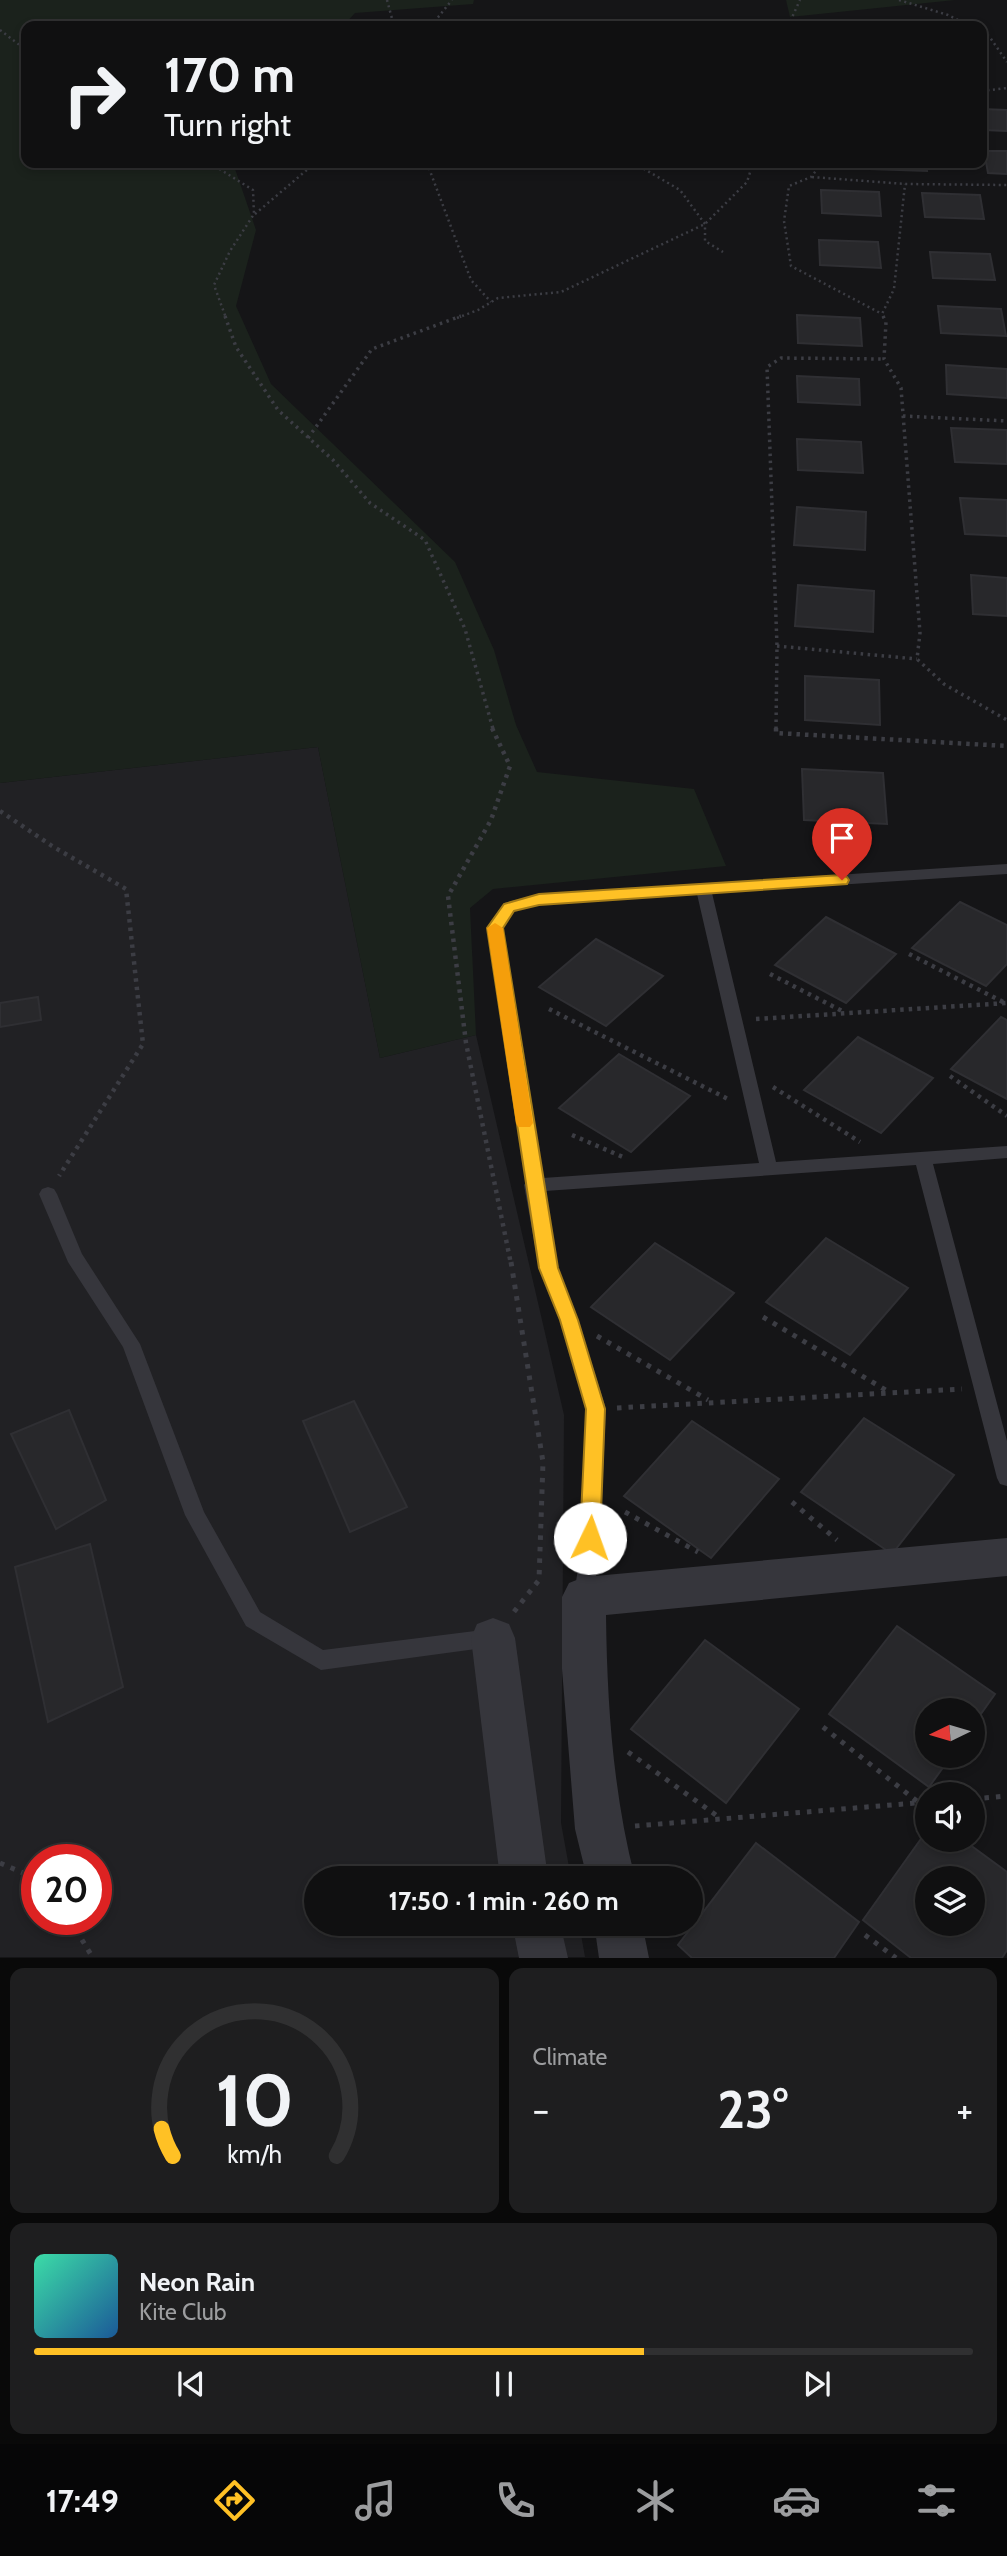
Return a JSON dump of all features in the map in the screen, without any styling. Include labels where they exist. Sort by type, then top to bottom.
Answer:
[{"type":"street","points":[[608,1866],[599,1829],[584,1670],[584,1597],[1007,1558]]},
{"type":"street","points":[[493,1638],[522,1866]]},
{"type":"street","points":[[539,1936],[544,1958]]},
{"type":"street","points":[[620,1936],[624,1958]]},
{"type":"lane","points":[[584,1597],[589,1561],[596,1409],[569,1320],[548,1268],[495,928],[509,908],[539,900],[1007,869]]},
{"type":"lane","points":[[704,890],[769,1169]]},
{"type":"lane","points":[[533,1185],[1007,1152]]},
{"type":"lane","points":[[923,1158],[1007,1478]]},
{"type":"lane","points":[[48,1194],[74,1257],[131,1344],[195,1515],[253,1619],[321,1660],[493,1638]]},
{"type":"path","points":[[387,0],[393,21]]},
{"type":"path","points":[[435,21],[452,0]]},
{"type":"path","points":[[790,21],[800,0]]},
{"type":"path","points":[[899,0],[960,21]]},
{"type":"path","points":[[0,30],[21,46]]},
{"type":"path","points":[[987,35],[1007,62]]},
{"type":"path","points":[[987,90],[1007,88]]},
{"type":"path","points":[[218,168],[253,190],[254,214]]},
{"type":"path","points":[[310,168],[254,214],[230,251],[214,285],[236,346],[278,410],[333,460],[370,503],[425,540],[465,629],[491,724],[509,766],[491,820],[448,896],[466,1043],[511,1263],[543,1462],[539,1580],[493,1638]]},
{"type":"path","points":[[429,168],[471,280],[491,302]]},
{"type":"path","points":[[643,168],[680,190],[705,224],[705,241],[723,252]]},
{"type":"path","points":[[309,438],[372,349],[478,310],[498,298],[561,292],[705,224],[747,182],[751,168]]},
{"type":"path","points":[[811,177],[818,168]]},
{"type":"path","points":[[917,659],[920,633],[901,388],[884,359],[886,322],[882,314],[791,266],[784,221],[789,186],[811,177],[905,184],[1007,185]]},
{"type":"path","points":[[882,314],[894,289],[905,184]]},
{"type":"path","points":[[884,359],[781,358],[767,367],[777,646],[776,733],[1007,746]]},
{"type":"path","points":[[903,416],[1007,421]]},
{"type":"path","points":[[777,646],[917,659],[944,684],[1007,720]]},
{"type":"path","points":[[0,811],[52,846],[126,889],[143,1044],[48,1194]]},
{"type":"path","points":[[909,954],[1007,1003]]},
{"type":"path","points":[[770,974],[847,1013]]},
{"type":"path","points":[[734,1021],[1007,1003]]},
{"type":"path","points":[[549,1009],[756,1113]]},
{"type":"path","points":[[746,1069],[888,1161]]},
{"type":"path","points":[[950,1076],[1007,1116]]},
{"type":"path","points":[[572,1135],[664,1176]]},
{"type":"path","points":[[763,1317],[889,1393]]},
{"type":"path","points":[[569,1320],[710,1402]]},
{"type":"path","points":[[596,1409],[984,1388]]},
{"type":"path","points":[[792,1502],[873,1570]]},
{"type":"path","points":[[625,1512],[750,1581]]},
{"type":"path","points":[[823,1727],[915,1800]]},
{"type":"path","points":[[621,1748],[720,1818]]},
{"type":"path","points":[[985,1798],[1007,1796]]},
{"type":"path","points":[[599,1829],[915,1803]]},
{"type":"path","points":[[0,1863],[21,1872]]},
{"type":"path","points":[[79,1935],[93,1958]]},
{"type":"path","points":[[865,1935],[896,1958]]},
{"type":"shaded area","points":[[0,0],[474,0],[473,4],[355,13],[348,21],[21,21],[21,168],[235,168],[256,230],[236,306],[271,384],[455,562],[494,650],[516,725],[537,772],[694,789],[726,866],[493,889],[470,908],[476,1035],[380,1058],[318,747],[0,783]]},
{"type":"shaded area","points":[[786,0],[955,0],[790,17]]},
{"type":"shaded area","points":[[318,747],[380,1058],[476,1035],[564,1415],[561,1823],[569,1866],[304,1866],[304,1936],[581,1936],[585,1957],[0,1957],[0,783]]},
{"type":"building","points":[[987,109],[1007,110],[1007,131],[987,130]]},
{"type":"building","points":[[987,151],[1007,151],[1007,174],[988,173]]},
{"type":"building","points":[[927,168],[927,171],[870,169]]},
{"type":"building","points":[[821,190],[879,192],[881,216],[822,213]]},
{"type":"building","points":[[922,193],[980,195],[984,219],[925,217]]},
{"type":"building","points":[[819,240],[878,242],[881,268],[820,265]]},
{"type":"building","points":[[930,252],[990,254],[995,280],[933,278]]},
{"type":"building","points":[[938,306],[1001,309],[1006,336],[941,333]]},
{"type":"building","points":[[797,315],[860,318],[862,346],[798,343]]},
{"type":"building","points":[[946,365],[1007,369],[1007,398],[947,394]]},
{"type":"building","points":[[797,376],[859,379],[860,405],[798,402]]},
{"type":"building","points":[[951,428],[1007,430],[1007,464],[955,462]]},
{"type":"building","points":[[797,439],[861,442],[863,473],[798,470]]},
{"type":"building","points":[[960,498],[1007,500],[1007,536],[965,534]]},
{"type":"building","points":[[797,507],[866,512],[865,550],[794,545]]},
{"type":"building","points":[[971,575],[1007,578],[1007,616],[973,614]]},
{"type":"building","points":[[798,585],[874,591],[873,632],[795,626]]},
{"type":"building","points":[[805,676],[879,680],[880,725],[805,720]]},
{"type":"building","points":[[802,769],[883,773],[887,824],[804,820]]},
{"type":"building","points":[[960,902],[1007,925],[1007,964],[986,986],[912,948]]},
{"type":"building","points":[[826,917],[896,954],[846,1003],[775,965]]},
{"type":"building","points":[[596,939],[663,976],[606,1026],[539,987]]},
{"type":"building","points":[[38,997],[41,1020],[0,1027],[0,1003]]},
{"type":"building","points":[[1001,1017],[1007,1020],[1007,1099],[951,1069]]},
{"type":"building","points":[[858,1037],[933,1078],[881,1133],[804,1090]]},
{"type":"building","points":[[619,1054],[690,1096],[631,1152],[559,1108]]},
{"type":"building","points":[[826,1238],[908,1288],[850,1355],[766,1302]]},
{"type":"building","points":[[655,1243],[734,1293],[670,1360],[591,1307]]},
{"type":"building","points":[[354,1401],[407,1507],[350,1532],[303,1421]]},
{"type":"building","points":[[69,1410],[106,1500],[56,1529],[11,1434]]},
{"type":"building","points":[[864,1418],[954,1475],[892,1554],[801,1492]]},
{"type":"building","points":[[692,1421],[779,1479],[711,1558],[624,1496]]},
{"type":"building","points":[[90,1544],[123,1687],[48,1722],[15,1567]]},
{"type":"building","points":[[897,1626],[995,1694],[985,1708],[985,1698],[915,1698],[915,1768],[943,1768],[933,1782],[922,1782],[829,1714]]},
{"type":"building","points":[[705,1640],[799,1709],[726,1803],[631,1729]]},
{"type":"building","points":[[756,1843],[859,1922],[834,1958],[692,1958],[678,1945],[685,1936],[703,1936],[703,1912]]},
{"type":"building","points":[[915,1847],[915,1852],[980,1852],[1007,1872],[1007,1950],[1002,1958],[911,1958],[863,1920]]},
{"type":"slow traffic","points":[[495,928],[524,1123]]},
{"type":"route","points":[[590,1538],[596,1409],[569,1320],[548,1268],[495,928],[509,908],[539,900],[842,880]]}]
